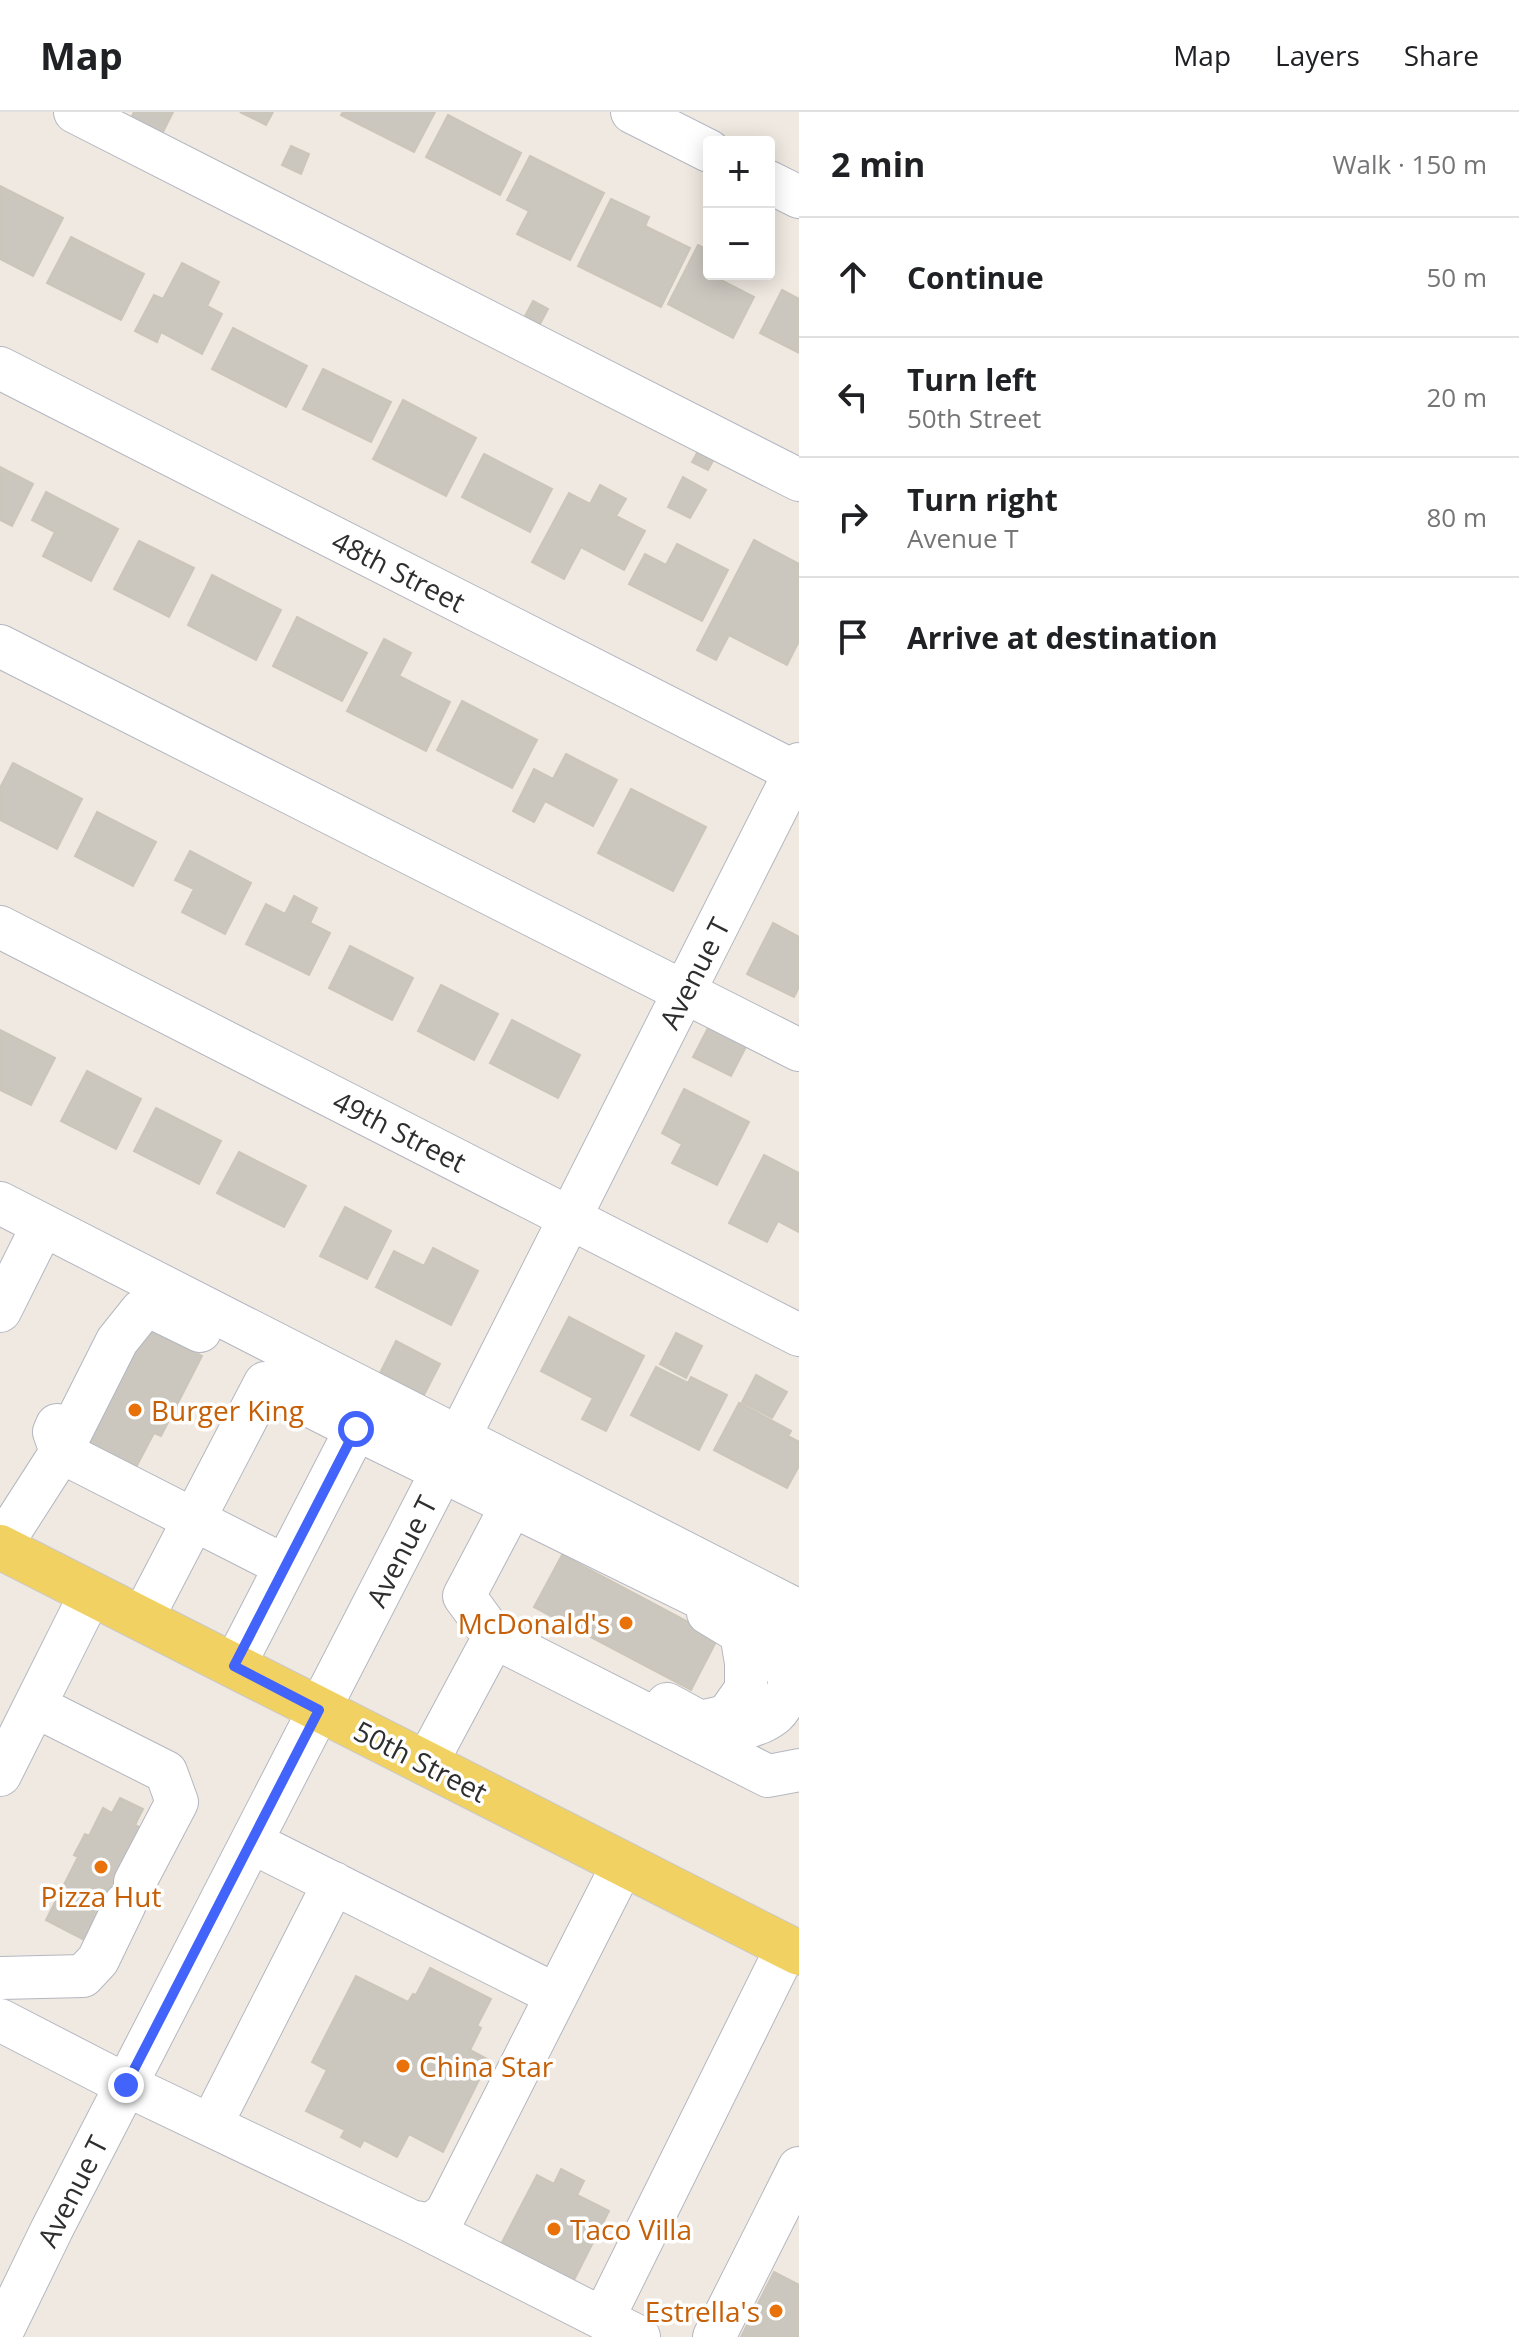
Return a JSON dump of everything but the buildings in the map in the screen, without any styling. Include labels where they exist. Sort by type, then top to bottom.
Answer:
[{"type":"main road","name":"50th Street","points":[[0,1547],[793,1950]]},
{"type":"street","points":[[75,112],[799,480]]},
{"type":"street","points":[[632,112],[703,148]]},
{"type":"street","points":[[775,185],[799,197]]},
{"type":"street","name":"48th Street","points":[[0,368],[798,770]]},
{"type":"street","points":[[0,646],[799,1050]]},
{"type":"street","name":"Avenue T","points":[[0,2336],[798,770]]},
{"type":"street","name":"49th Street","points":[[0,927],[799,1335]]},
{"type":"street","points":[[0,1203],[284,1347],[365,1411]]},
{"type":"street","points":[[0,1311],[43,1225]]},
{"type":"street","points":[[136,1271],[54,1432],[61,1452],[285,1566]]},
{"type":"street","points":[[0,1547],[61,1452],[117,1341],[141,1311],[155,1309],[258,1360],[265,1383]]},
{"type":"street","points":[[142,1619],[284,1347]]},
{"type":"street","points":[[265,1383],[365,1411],[451,1454],[799,1611]]},
{"type":"street","points":[[234,1666],[365,1411]]},
{"type":"street","points":[[451,1454],[512,1505],[799,1646]]},
{"type":"street","points":[[512,1505],[464,1596],[494,1637],[768,1776],[799,1770]]},
{"type":"street","points":[[569,1533],[592,1557],[712,1615],[741,1633],[746,1663],[746,1689],[727,1716],[700,1722],[638,1688],[594,1689]]},
{"type":"street","points":[[0,1775],[91,1593]]},
{"type":"street","points":[[426,1764],[494,1637]]},
{"type":"street","points":[[0,1978],[83,1976],[98,1960],[177,1802],[166,1772],[35,1706]]},
{"type":"street","points":[[251,1842],[556,1995]]},
{"type":"street","points":[[411,2221],[430,2225],[446,2213],[623,1864]]},
{"type":"street","points":[[211,2125],[334,1883]]},
{"type":"street","points":[[0,2020],[126,2085],[411,2221],[621,2328],[793,1950]]},
{"type":"street","points":[[714,2337],[799,2168]]},
{"type":"place","name":"Burger King","points":[[135,1410]]},
{"type":"place","name":"McDonald's","points":[[626,1623]]},
{"type":"place","name":"Pizza Hut","points":[[101,1867]]},
{"type":"place","name":"China Star","points":[[403,2066]]},
{"type":"place","name":"Taco Villa","points":[[554,2229]]},
{"type":"place","name":"Estrella's","points":[[776,2311]]},
{"type":"route","points":[[126,2085],[319,1710],[234,1666],[356,1429]]}]
